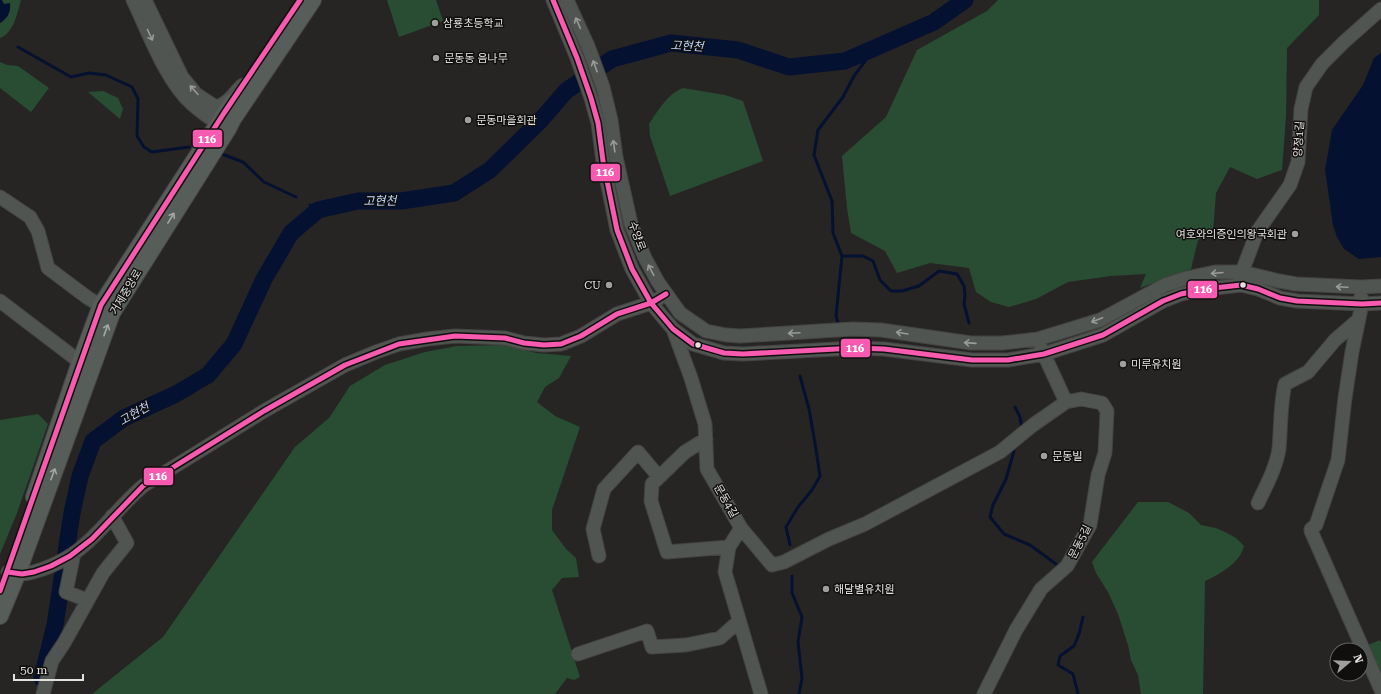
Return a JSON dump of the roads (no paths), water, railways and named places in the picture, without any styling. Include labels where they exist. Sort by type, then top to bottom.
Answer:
[{"type":"main road","name":"거제중앙로","points":[[0,616],[12,573],[107,309],[220,117],[300,0]]},
{"type":"main road","name":"거제중앙로","points":[[107,309],[220,117],[313,0]]},
{"type":"main road","name":"거제중앙로","points":[[0,591],[12,573]]},
{"type":"street","points":[[133,0],[167,72],[176,86],[191,103],[220,117]]},
{"type":"street","points":[[145,0],[182,77],[196,94],[220,117]]},
{"type":"street","name":"수양로","points":[[553,0],[577,58],[591,98],[598,123],[617,230],[632,269],[651,303],[673,329],[693,344],[724,353],[743,354],[855,348],[877,349],[972,360],[1008,360],[1044,354],[1103,335],[1163,301],[1181,294],[1205,289],[1241,285],[1258,289],[1280,298],[1362,304],[1381,303]]},
{"type":"street","name":"수양로","points":[[567,0],[588,46],[603,87],[611,120],[616,157],[631,224],[645,258],[658,282],[680,312],[693,323],[706,331],[740,336],[853,329],[881,330],[971,343],[1002,343],[1038,339],[1100,320],[1165,285],[1187,278],[1215,272],[1242,272],[1296,284],[1361,287],[1381,286]]},
{"type":"street","name":"양정1길","points":[[1241,285],[1242,272],[1257,232],[1290,184],[1298,162],[1301,109],[1306,86],[1322,64],[1381,9]]},
{"type":"street","points":[[0,197],[30,217],[38,231],[48,268],[88,298],[107,309]]},
{"type":"street","points":[[1361,287],[1362,304],[1357,321],[1345,398],[1338,460],[1318,519],[1311,532],[1381,690]]},
{"type":"street","points":[[12,573],[30,573],[57,564],[74,553],[92,538],[128,498],[143,486],[264,411],[345,365],[399,344],[455,336],[506,338],[531,344],[561,344],[581,336],[617,314],[651,303],[666,294]]},
{"type":"street","points":[[0,301],[86,365]]},
{"type":"street","points":[[1258,503],[1276,463],[1281,401],[1285,384],[1308,372],[1335,340],[1357,321]]},
{"type":"street","name":"문동4길","points":[[673,329],[691,378],[705,424],[707,469],[741,528],[729,547],[725,572],[761,694]]},
{"type":"street","points":[[741,528],[772,565],[784,562],[829,539],[865,524],[1000,452],[1033,425],[1066,402],[1038,339]]},
{"type":"street","name":"문동5길","points":[[984,694],[1016,630],[1041,589],[1067,566],[1090,525],[1098,475],[1105,453],[1107,411],[1102,403],[1081,399],[1066,402]]},
{"type":"street","points":[[706,439],[685,452],[652,484],[651,501],[667,552],[729,547]]},
{"type":"street","points":[[599,556],[593,529],[604,489],[638,452],[659,477]]},
{"type":"street","points":[[43,694],[52,661],[64,643],[103,572],[127,543],[112,516]]},
{"type":"street","points":[[74,553],[66,592],[87,600]]},
{"type":"street","points":[[578,654],[647,631],[652,647],[686,645],[720,638],[739,621]]},
{"type":"water","points":[[0,0],[2,0],[4,4],[10,3],[10,6],[8,14],[0,23]]},
{"type":"water","points":[[1381,53],[1381,257],[1359,259],[1344,249],[1337,237],[1333,225],[1325,170],[1332,130],[1363,85],[1374,58]]},
{"type":"waterway","name":"고현천","points":[[42,678],[55,625],[72,513],[80,476],[93,441],[124,418],[176,394],[208,375],[234,344],[264,279],[291,233],[318,210],[358,201],[401,201],[454,193],[490,170],[540,121],[566,91],[612,59],[671,43],[738,50],[789,67],[845,61],[934,22],[965,0]]},
{"type":"waterway","points":[[18,47],[71,77],[89,73],[106,75],[132,87],[138,99],[137,136],[144,147],[152,152],[189,147]]},
{"type":"waterway","points":[[838,323],[836,316],[842,256],[833,233],[832,201],[814,155],[818,130],[843,97],[854,76],[874,49]]},
{"type":"waterway","points":[[222,154],[243,162],[264,182],[296,197]]},
{"type":"waterway","points":[[310,205],[318,210]]},
{"type":"waterway","points":[[842,256],[863,256],[873,261],[880,280],[891,291],[902,291],[919,286],[939,271],[957,274],[964,286],[964,304],[969,323]]},
{"type":"waterway","points":[[790,545],[786,527],[820,476],[809,409],[800,376]]},
{"type":"waterway","points":[[1015,407],[1020,417],[1022,429]]},
{"type":"waterway","points":[[1014,451],[1006,479],[993,505],[990,517],[1004,534],[1030,545],[1056,564]]},
{"type":"waterway","points":[[792,576],[792,593],[802,617],[798,642],[802,678],[799,694]]},
{"type":"waterway","points":[[1078,694],[1073,674],[1058,665],[1060,656],[1074,646],[1079,634],[1083,617]]},
{"type":"place","name":"삼룡초등학교","points":[[435,23]]},
{"type":"place","name":"문동동 음나무","points":[[436,58]]},
{"type":"place","name":"문동마을회관","points":[[468,120]]},
{"type":"place","name":"여호와의증인의왕국회관","points":[[1295,234]]},
{"type":"place","name":"CU","points":[[609,285]]},
{"type":"place","name":"미루유치원","points":[[1123,364]]},
{"type":"place","name":"문동빌","points":[[1044,456]]},
{"type":"place","name":"해달별유치원","points":[[826,589]]}]
